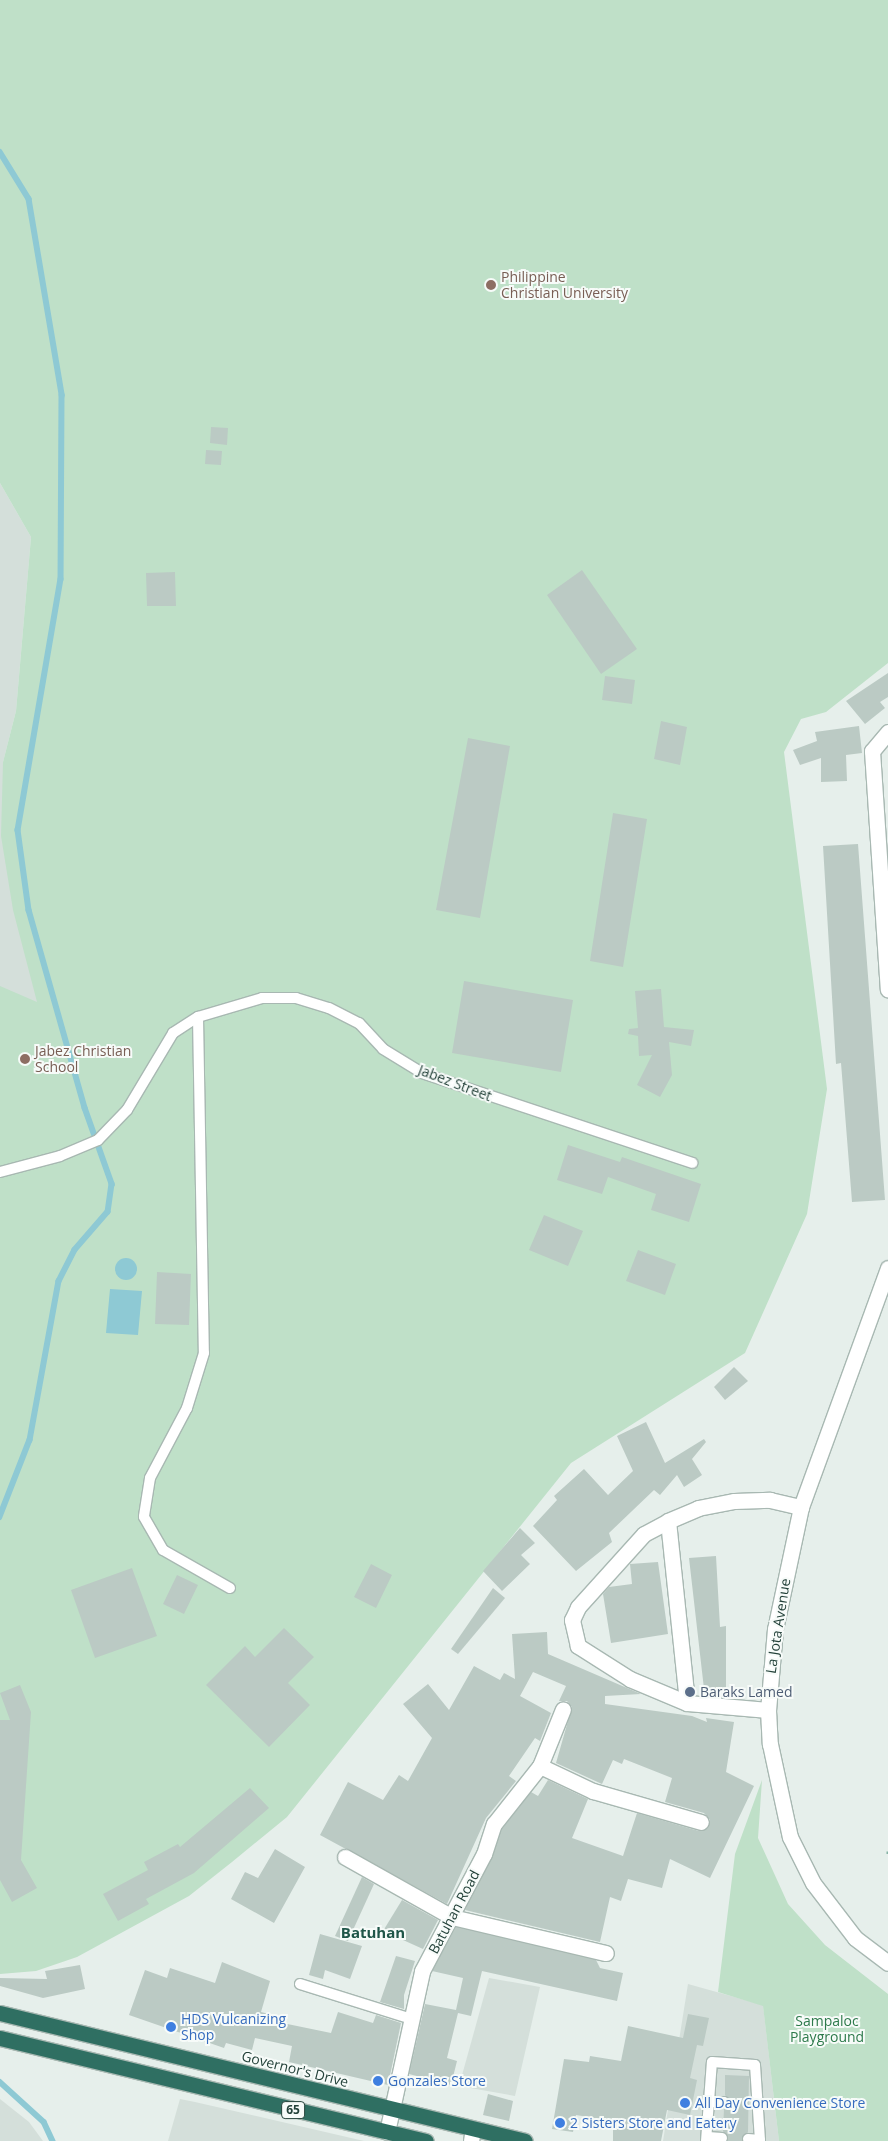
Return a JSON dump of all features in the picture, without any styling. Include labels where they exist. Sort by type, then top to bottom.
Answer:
[{"type":"highway","name":"Governor's Drive","points":[[0,2013],[392,2110],[472,2135],[525,2141]]},
{"type":"highway","name":"65","points":[[0,2038],[426,2141]]},
{"type":"street","points":[[888,732],[872,751],[888,989]]},
{"type":"street","name":"La Jota Avenue","points":[[888,1268],[801,1507],[775,1629],[768,1710],[770,1744],[790,1837],[813,1883],[855,1938],[888,1963]]},
{"type":"street","points":[[768,1710],[687,1703],[594,1659],[578,1646],[571,1630],[578,1607],[644,1534],[668,1521],[698,1508],[734,1501],[770,1500],[801,1507]]},
{"type":"street","points":[[668,1521],[687,1703]]},
{"type":"street","name":"Batuhan Road","points":[[387,2132],[422,1971],[484,1854],[494,1824],[540,1766],[563,1709]]},
{"type":"street","points":[[540,1766],[593,1792],[701,1822]]},
{"type":"street","points":[[345,1857],[452,1917],[606,1953]]},
{"type":"lane","name":"Jabez Street","points":[[0,1172],[83,1149],[115,1126],[173,1033],[198,1017],[262,998],[313,1003],[358,1023],[383,1049],[422,1073],[692,1163]]},
{"type":"lane","points":[[198,1017],[204,1353],[188,1408],[150,1478],[144,1517],[163,1550],[230,1588]]},
{"type":"lane","points":[[300,1984],[412,2019]]},
{"type":"lane","points":[[722,2138],[707,2139],[712,2062],[755,2065],[754,2104],[760,2141],[748,2139]]},
{"type":"lane","points":[[710,2102],[724,2102]]},
{"type":"shaded area","points":[[0,483],[31,537],[16,711],[3,762],[38,1002],[0,1156]]},
{"type":"shaded area","points":[[489,1978],[540,1987],[515,2096],[459,2086]]},
{"type":"shaded area","points":[[688,1984],[763,2005],[779,2141],[663,2141]]},
{"type":"shaded area","points":[[0,2099],[29,2122],[43,2141],[0,2141]]},
{"type":"shaded area","points":[[180,2099],[195,2102],[364,2141],[168,2141]]},
{"type":"green space","points":[[0,0],[888,0],[888,663],[826,712],[801,719],[784,752],[827,1089],[807,1214],[745,1353],[571,1463],[287,1817],[189,1896],[77,1957],[36,1971],[0,1974],[0,986],[37,1002],[13,910],[1,836],[3,762],[16,711],[31,537],[0,483]]},
{"type":"green space","name":"Sampaloc Playground","points":[[762,1780],[758,1838],[788,1904],[825,1945],[888,1994],[888,2141],[779,2141],[763,2006],[718,1992],[735,1854]]},
{"type":"water","points":[[126,1258],[134,1261],[137,1269],[134,1277],[126,1280],[118,1277],[115,1269],[118,1261]]},
{"type":"water","points":[[110,1289],[142,1291],[138,1335],[106,1333]]},
{"type":"building","points":[[211,427],[228,428],[227,445],[210,443]]},
{"type":"building","points":[[206,450],[222,451],[221,465],[205,464]]},
{"type":"building","points":[[582,570],[637,649],[601,674],[547,595]]},
{"type":"building","points":[[175,572],[176,606],[147,606],[146,573]]},
{"type":"building","points":[[888,673],[888,697],[880,702],[885,708],[865,724],[846,701]]},
{"type":"building","points":[[605,676],[635,680],[632,704],[602,700]]},
{"type":"building","points":[[661,721],[687,727],[680,765],[654,759]]},
{"type":"building","points":[[859,726],[862,753],[846,755],[847,781],[821,782],[821,758],[800,765],[793,750],[817,741],[815,732]]},
{"type":"building","points":[[468,738],[510,746],[480,918],[436,910]]},
{"type":"building","points":[[613,813],[647,819],[623,967],[590,961]]},
{"type":"building","points":[[858,844],[885,1200],[852,1202],[841,1063],[836,1064],[823,846]]},
{"type":"building","points":[[464,981],[573,1000],[561,1072],[452,1053]]},
{"type":"building","points":[[661,989],[664,1027],[694,1030],[691,1046],[669,1042],[672,1075],[660,1097],[637,1085],[652,1055],[639,1056],[638,1036],[628,1034],[629,1029],[638,1028],[635,991]]},
{"type":"building","points":[[568,1145],[620,1162],[622,1157],[701,1184],[689,1222],[651,1210],[656,1194],[608,1177],[602,1194],[557,1180]]},
{"type":"building","points":[[544,1215],[583,1231],[568,1266],[529,1250]]},
{"type":"building","points":[[638,1250],[676,1264],[665,1295],[626,1281]]},
{"type":"building","points":[[157,1272],[191,1274],[189,1325],[155,1324]]},
{"type":"building","points":[[734,1367],[748,1381],[725,1400],[714,1387]]},
{"type":"building","points":[[646,1422],[665,1463],[704,1439],[706,1442],[692,1459],[702,1475],[684,1487],[677,1475],[660,1495],[654,1490],[609,1533],[612,1542],[576,1571],[533,1526],[557,1500],[554,1496],[584,1469],[608,1495],[633,1471],[617,1436]]},
{"type":"building","points":[[520,1528],[535,1543],[521,1555],[530,1564],[502,1591],[483,1571]]},
{"type":"building","points":[[716,1556],[720,1627],[726,1626],[726,1688],[704,1689],[689,1558]]},
{"type":"building","points":[[658,1562],[668,1634],[611,1643],[603,1594],[609,1587],[632,1584],[630,1564]]},
{"type":"building","points":[[371,1564],[392,1575],[376,1608],[354,1597]]},
{"type":"building","points":[[132,1568],[157,1636],[95,1658],[71,1590]]},
{"type":"building","points":[[177,1575],[198,1585],[184,1614],[163,1604]]},
{"type":"building","points":[[493,1588],[505,1598],[458,1654],[451,1649]]},
{"type":"building","points":[[284,1628],[314,1657],[288,1683],[310,1705],[269,1747],[206,1685],[245,1646],[255,1657]]},
{"type":"building","points":[[547,1632],[548,1654],[641,1694],[605,1696],[605,1704],[692,1716],[707,1722],[706,1718],[734,1722],[726,1772],[754,1786],[710,1878],[670,1859],[662,1888],[628,1879],[621,1901],[610,1897],[600,1942],[465,1910],[502,1829],[531,1792],[538,1796],[548,1780],[588,1799],[572,1838],[623,1856],[637,1813],[699,1831],[708,1828],[710,1820],[704,1813],[665,1802],[672,1778],[624,1759],[622,1764],[613,1760],[602,1784],[556,1763],[572,1707],[567,1701],[559,1701],[566,1686],[533,1672],[520,1696],[551,1713],[540,1741],[535,1738],[509,1776],[516,1781],[486,1818],[447,1904],[320,1835],[348,1782],[383,1800],[399,1775],[408,1781],[432,1738],[403,1704],[428,1684],[449,1710],[474,1666],[500,1680],[504,1673],[515,1679],[512,1634]]},
{"type":"building","points":[[20,1685],[31,1712],[21,1860],[37,1888],[12,1902],[0,1880],[0,1720],[10,1720],[0,1693]]},
{"type":"building","points":[[250,1788],[269,1808],[194,1873],[146,1899],[149,1904],[118,1921],[103,1894],[148,1870],[144,1862],[178,1844],[180,1847]]},
{"type":"building","points":[[275,1849],[305,1867],[274,1923],[231,1899],[245,1872],[258,1878]]},
{"type":"building","points":[[362,1877],[374,1884],[348,1941],[335,1936]]},
{"type":"building","points":[[402,1900],[438,1920],[423,1949],[383,1931]]},
{"type":"building","points":[[456,1927],[596,1960],[600,1968],[623,1973],[617,2001],[482,1971],[471,2016],[458,2013],[447,2058],[457,2061],[451,2085],[409,2074],[425,2004],[456,2010],[463,1978],[432,1971]]},
{"type":"building","points":[[320,1934],[362,1946],[350,1979],[325,1970],[323,1979],[309,1975]]},
{"type":"building","points":[[396,1956],[415,1961],[404,1995],[404,2009],[380,2002]]},
{"type":"building","points":[[222,1962],[270,1981],[261,2012],[269,2014],[268,2020],[331,2033],[338,2012],[373,2023],[376,2015],[401,2023],[388,2085],[289,2062],[292,2046],[255,2038],[252,2050],[226,2043],[224,2048],[129,2015],[145,1970],[167,1978],[170,1968],[215,1983]]},
{"type":"building","points":[[80,1965],[85,1989],[43,1998],[0,1986],[0,1978],[47,1979],[45,1971]]},
{"type":"building","points":[[688,2014],[709,2018],[703,2046],[697,2045],[690,2078],[697,2080],[690,2115],[667,2110],[661,2141],[613,2141],[613,2121],[576,2115],[573,2132],[552,2129],[564,2059],[589,2062],[590,2056],[621,2061],[628,2026],[683,2038]]},
{"type":"building","points":[[725,2075],[749,2076],[748,2132],[742,2141],[728,2141],[723,2131],[724,2109],[731,2102],[725,2095]]},
{"type":"building","points":[[488,2094],[513,2101],[509,2121],[483,2115]]},
{"type":"waterway","points":[[0,152],[29,199],[62,395],[61,579],[18,830],[29,910],[85,1108],[112,1184],[108,1212],[75,1250],[59,1281],[30,1440],[0,1517]]},
{"type":"waterway","points":[[0,2082],[44,2122],[53,2141]]},
{"type":"place","name":"Philippine Christian University","points":[[491,285]]},
{"type":"place","name":"Jabez Christian School","points":[[25,1059]]},
{"type":"place","name":"Baraks Lamed","points":[[690,1692]]},
{"type":"place","name":"HDS Vulcanizing Shop","points":[[171,2027]]},
{"type":"place","name":"Gonzales Store","points":[[378,2081]]},
{"type":"place","name":"All Day Convenience Store","points":[[685,2103]]},
{"type":"place","name":"2 Sisters Store and Eatery","points":[[560,2123]]},
{"type":"district","name":"Batuhan","points":[[373,1933]]}]
